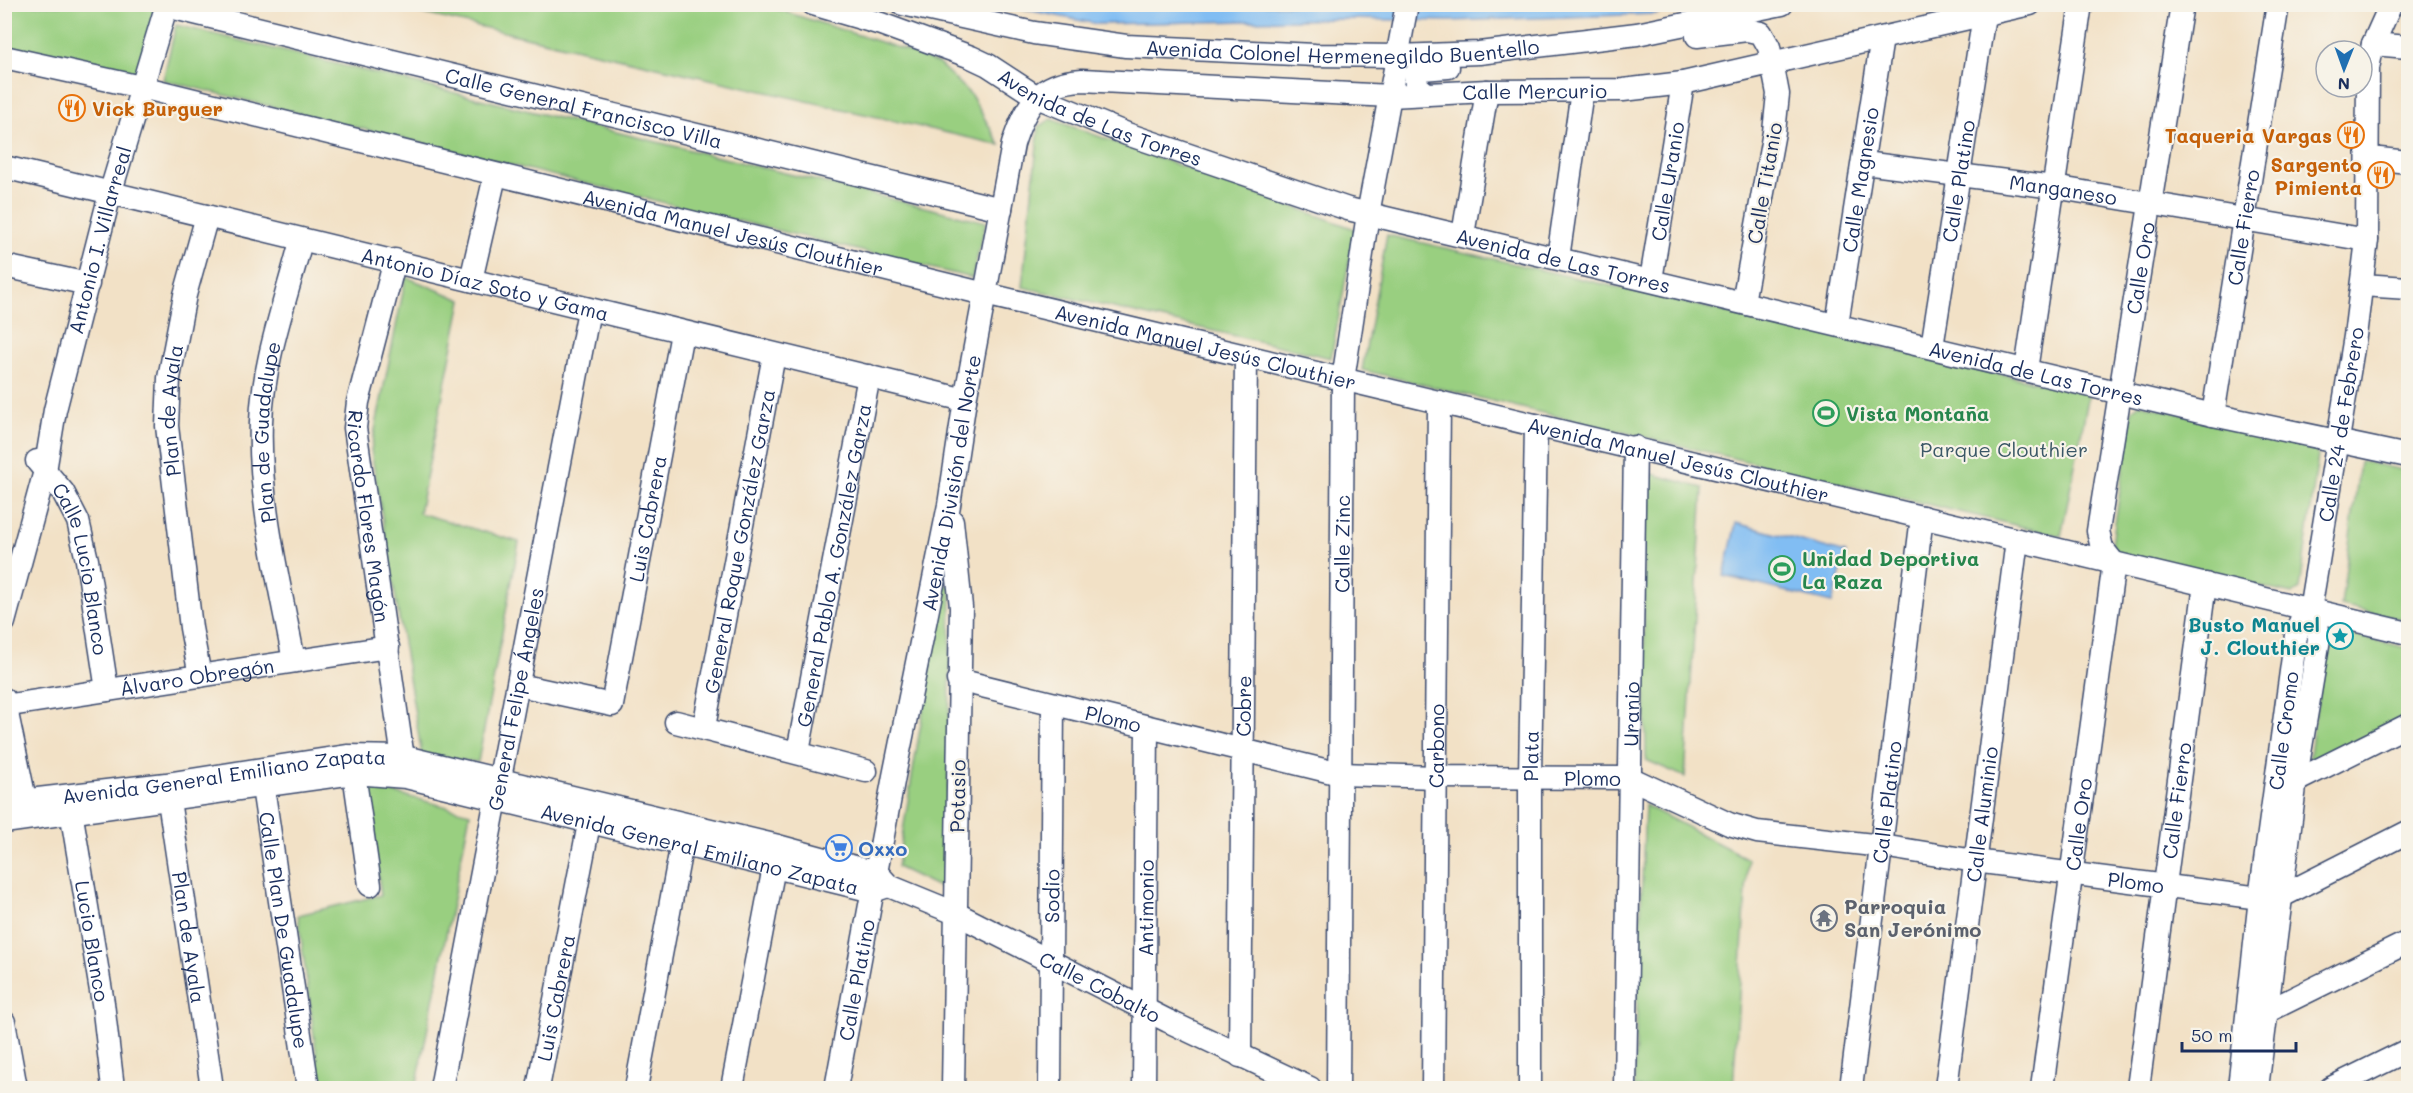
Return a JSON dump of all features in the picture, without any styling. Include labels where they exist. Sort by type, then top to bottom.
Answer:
[{"type":"street","name":"Avenida de Las Torres","points":[[813,4],[881,24],[971,57],[988,65],[1037,97],[1203,162],[1368,214],[2213,415],[2338,443],[2409,456]]},
{"type":"street","name":"Avenida Colonel Hermenegildo Buentello","points":[[903,4],[1034,33],[1126,46],[1314,55],[1400,47],[1479,53],[1661,30],[1782,4]]},
{"type":"street","name":"Calle Zinc","points":[[1338,1089],[1343,380],[1368,214],[1407,4]]},
{"type":"street","name":"Calle Mercurio","points":[[1037,97],[1049,87],[1060,82],[1082,80],[1390,96],[1487,91],[1582,91],[1683,83],[2030,4]]},
{"type":"street","points":[[2026,370],[2081,4]]},
{"type":"street","name":"Calle Oro","points":[[2098,531],[2122,392],[2182,4]]},
{"type":"street","name":"Calle Fierro","points":[[2213,415],[2278,4]]},
{"type":"street","name":"Calle 24 de Febrero","points":[[2374,42],[2391,4]]},
{"type":"street","name":"Antonio I. Villarreal","points":[[4,622],[43,456],[110,194],[166,5]]},
{"type":"street","name":"Calle General Francisco Villa","points":[[166,5],[1001,209]]},
{"type":"street","name":"Calle Platino","points":[[1932,347],[1984,15]]},
{"type":"street","name":"Calle Titanio","points":[[1661,30],[1698,36],[1755,30],[1766,39],[1777,77],[1777,109],[1743,302]]},
{"type":"street","name":"Calle Magnesio","points":[[1837,324],[1882,38]]},
{"type":"street","points":[[2374,44],[2409,47]]},
{"type":"street","points":[[1427,94],[1416,85],[1414,80],[1418,71],[1464,64],[1479,53]]},
{"type":"street","name":"Avenida Manuel Jesús Clouthier","points":[[4,57],[141,87],[495,176],[985,294],[2409,633]]},
{"type":"street","name":"Calle Uranio","points":[[1651,280],[1683,83]]},
{"type":"street","points":[[1463,235],[1487,91]]},
{"type":"street","points":[[1558,258],[1582,91]]},
{"type":"street","name":"Avenida División del Norte","points":[[880,883],[1001,209],[1016,136],[1024,114],[1037,97]]},
{"type":"street","name":"Calle 24 de Febrero","points":[[2310,609],[2362,285],[2367,240],[2370,159],[2367,99]]},
{"type":"street","points":[[2370,159],[2409,162]]},
{"type":"street","name":"Manganeso","points":[[1864,163],[2055,187],[2367,240]]},
{"type":"street","name":"Antonio Díaz Soto y Gama","points":[[4,167],[965,400]]},
{"type":"street","points":[[471,280],[495,176]]},
{"type":"street","name":"Plan de Ayala","points":[[200,676],[191,628],[167,426],[171,366],[185,295],[207,216]]},
{"type":"street","name":"Plan de Guadalupe","points":[[294,661],[270,529],[261,424],[264,386],[301,240]]},
{"type":"street","name":"Ricardo Flores Magón","points":[[395,260],[358,402],[355,428],[405,767]]},
{"type":"street","points":[[4,266],[88,284]]},
{"type":"street","points":[[2362,285],[2409,288]]},
{"type":"street","name":"General Felipe Ángeles","points":[[441,1089],[589,310]]},
{"type":"street","name":"Luis Cabrera","points":[[519,685],[612,705],[682,333]]},
{"type":"street","name":"General Roque González Garza","points":[[704,727],[774,355]]},
{"type":"street","name":"Cobre","points":[[1240,1056],[1246,356]]},
{"type":"street","name":"General Pablo A. González Garza","points":[[798,752],[869,376]]},
{"type":"street","name":"Carbono","points":[[1433,1089],[1439,402]]},
{"type":"street","name":"Plata","points":[[1530,1089],[1530,776],[1536,425]]},
{"type":"street","name":"Uranio","points":[[1625,1089],[1635,447]]},
{"type":"street","name":"Antonio I. Villarreal","points":[[4,564],[43,456]]},
{"type":"street","name":"Calle Lucio Blanco","points":[[43,456],[78,521],[87,560],[107,690]]},
{"type":"street","name":"Potasio","points":[[949,505],[959,580],[953,1089]]},
{"type":"street","name":"Calle Platino","points":[[1851,1089],[1922,517]]},
{"type":"street","points":[[2057,550],[2085,547],[2098,531]]},
{"type":"street","points":[[2098,531],[2102,548],[2114,563]]},
{"type":"street","name":"Calle Aluminio","points":[[1946,1089],[2017,540]]},
{"type":"street","name":"Calle Oro","points":[[2042,1089],[2114,563]]},
{"type":"street","name":"Calle Fierro","points":[[2138,1089],[2205,584]]},
{"type":"street","name":"Calle Cromo","points":[[2239,1089],[2271,897],[2296,781],[2319,639],[2317,623],[2310,609],[2301,620],[2296,635],[2271,897],[2266,1012],[2257,1089]]},
{"type":"street","name":"Álvaro Obregón","points":[[5,703],[107,690],[388,646]]},
{"type":"street","name":"Plomo","points":[[958,680],[1340,774],[1436,777],[1630,777],[1700,812],[1757,832],[1882,846],[2166,887],[2271,897]]},
{"type":"street","points":[[5,703],[20,765],[20,808]]},
{"type":"street","name":"Sodio","points":[[1050,1089],[1053,704]]},
{"type":"street","points":[[676,722],[704,727],[866,771]]},
{"type":"street","points":[[2296,781],[2409,725]]},
{"type":"street","name":"Antimonio","points":[[1144,1089],[1147,727]]},
{"type":"street","name":"Avenida General Emiliano Zapata","points":[[262,779],[346,756],[405,767],[880,883]]},
{"type":"street","name":"Avenida General Emiliano Zapata","points":[[4,822],[20,808],[70,804],[262,779],[405,767]]},
{"type":"street","points":[[354,773],[370,885]]},
{"type":"street","name":"Calle Plan De Guadalupe","points":[[262,779],[308,1089]]},
{"type":"street","name":"Plan de Ayala","points":[[167,792],[212,1089]]},
{"type":"street","name":"Lucio Blanco","points":[[70,804],[103,1003],[113,1089]]},
{"type":"street","name":"Luis Cabrera","points":[[538,1089],[591,812]]},
{"type":"street","name":"Avenida General Emiliano Zapata","points":[[591,812],[682,843],[776,856]]},
{"type":"street","points":[[2271,897],[2409,832]]},
{"type":"street","points":[[636,1089],[682,843]]},
{"type":"street","points":[[732,1089],[776,856]]},
{"type":"street","name":"Calle Platino","points":[[836,1089],[880,883]]},
{"type":"street","name":"Calle Cobalto","points":[[880,883],[955,913],[1310,1089]]},
{"type":"street","points":[[2266,1012],[2409,942]]},
{"type":"street","points":[[4,1023],[16,1089]]},
{"type":"street","points":[[2331,1089],[2409,1050]]},
{"type":"green space","points":[[5,5],[156,5],[136,76],[5,47]]},
{"type":"green space","points":[[385,5],[764,5],[899,48],[939,64],[971,95],[1000,145]]},
{"type":"green space","points":[[176,25],[986,222],[972,278],[163,80]]},
{"type":"green space","points":[[1051,119],[1355,229],[1331,358],[1022,287],[1039,127]]},
{"type":"green space","name":"Parque Clouthier","points":[[1387,235],[2089,394],[2061,536],[1362,370]]},
{"type":"green space","points":[[406,277],[462,300],[419,513],[519,542],[478,762],[422,756],[371,450]]},
{"type":"green space","name":"Parque Clouthier","points":[[2140,404],[2312,445],[2318,456],[2300,589],[2292,594],[2118,555],[2112,544],[2132,410]]},
{"type":"green space","points":[[2360,461],[2408,471],[2408,621],[2341,605]]},
{"type":"green space","points":[[1642,471],[1703,488],[1685,777],[1646,760]]},
{"type":"green space","points":[[944,584],[951,587],[947,891],[897,867]]},
{"type":"green space","points":[[2327,629],[2408,648],[2408,716],[2308,769]]},
{"type":"green space","points":[[365,785],[470,813],[416,1088],[321,1088],[298,915],[381,895]]},
{"type":"green space","points":[[1645,805],[1748,859],[1733,1088],[1634,1088]]},
{"type":"water","points":[[1003,5],[1698,5],[1655,14],[1450,21],[1345,19],[1097,24]]},
{"type":"water","points":[[1736,523],[1846,553],[1832,603],[1724,576]]},
{"type":"place","name":"Vick Burguer","points":[[72,108]]},
{"type":"place","name":"Taqueria Vargas","points":[[2351,135]]},
{"type":"place","name":"Sargento Pimienta","points":[[2381,175]]},
{"type":"place","name":"Vista Montaña","points":[[1826,413]]},
{"type":"place","name":"Unidad Deportiva La Raza","points":[[1782,569]]},
{"type":"place","name":"Busto Manuel J. Clouthier","points":[[2340,636]]},
{"type":"place","name":"Oxxo","points":[[839,848]]},
{"type":"place","name":"Parroquia San Jerónimo","points":[[1824,918]]}]
